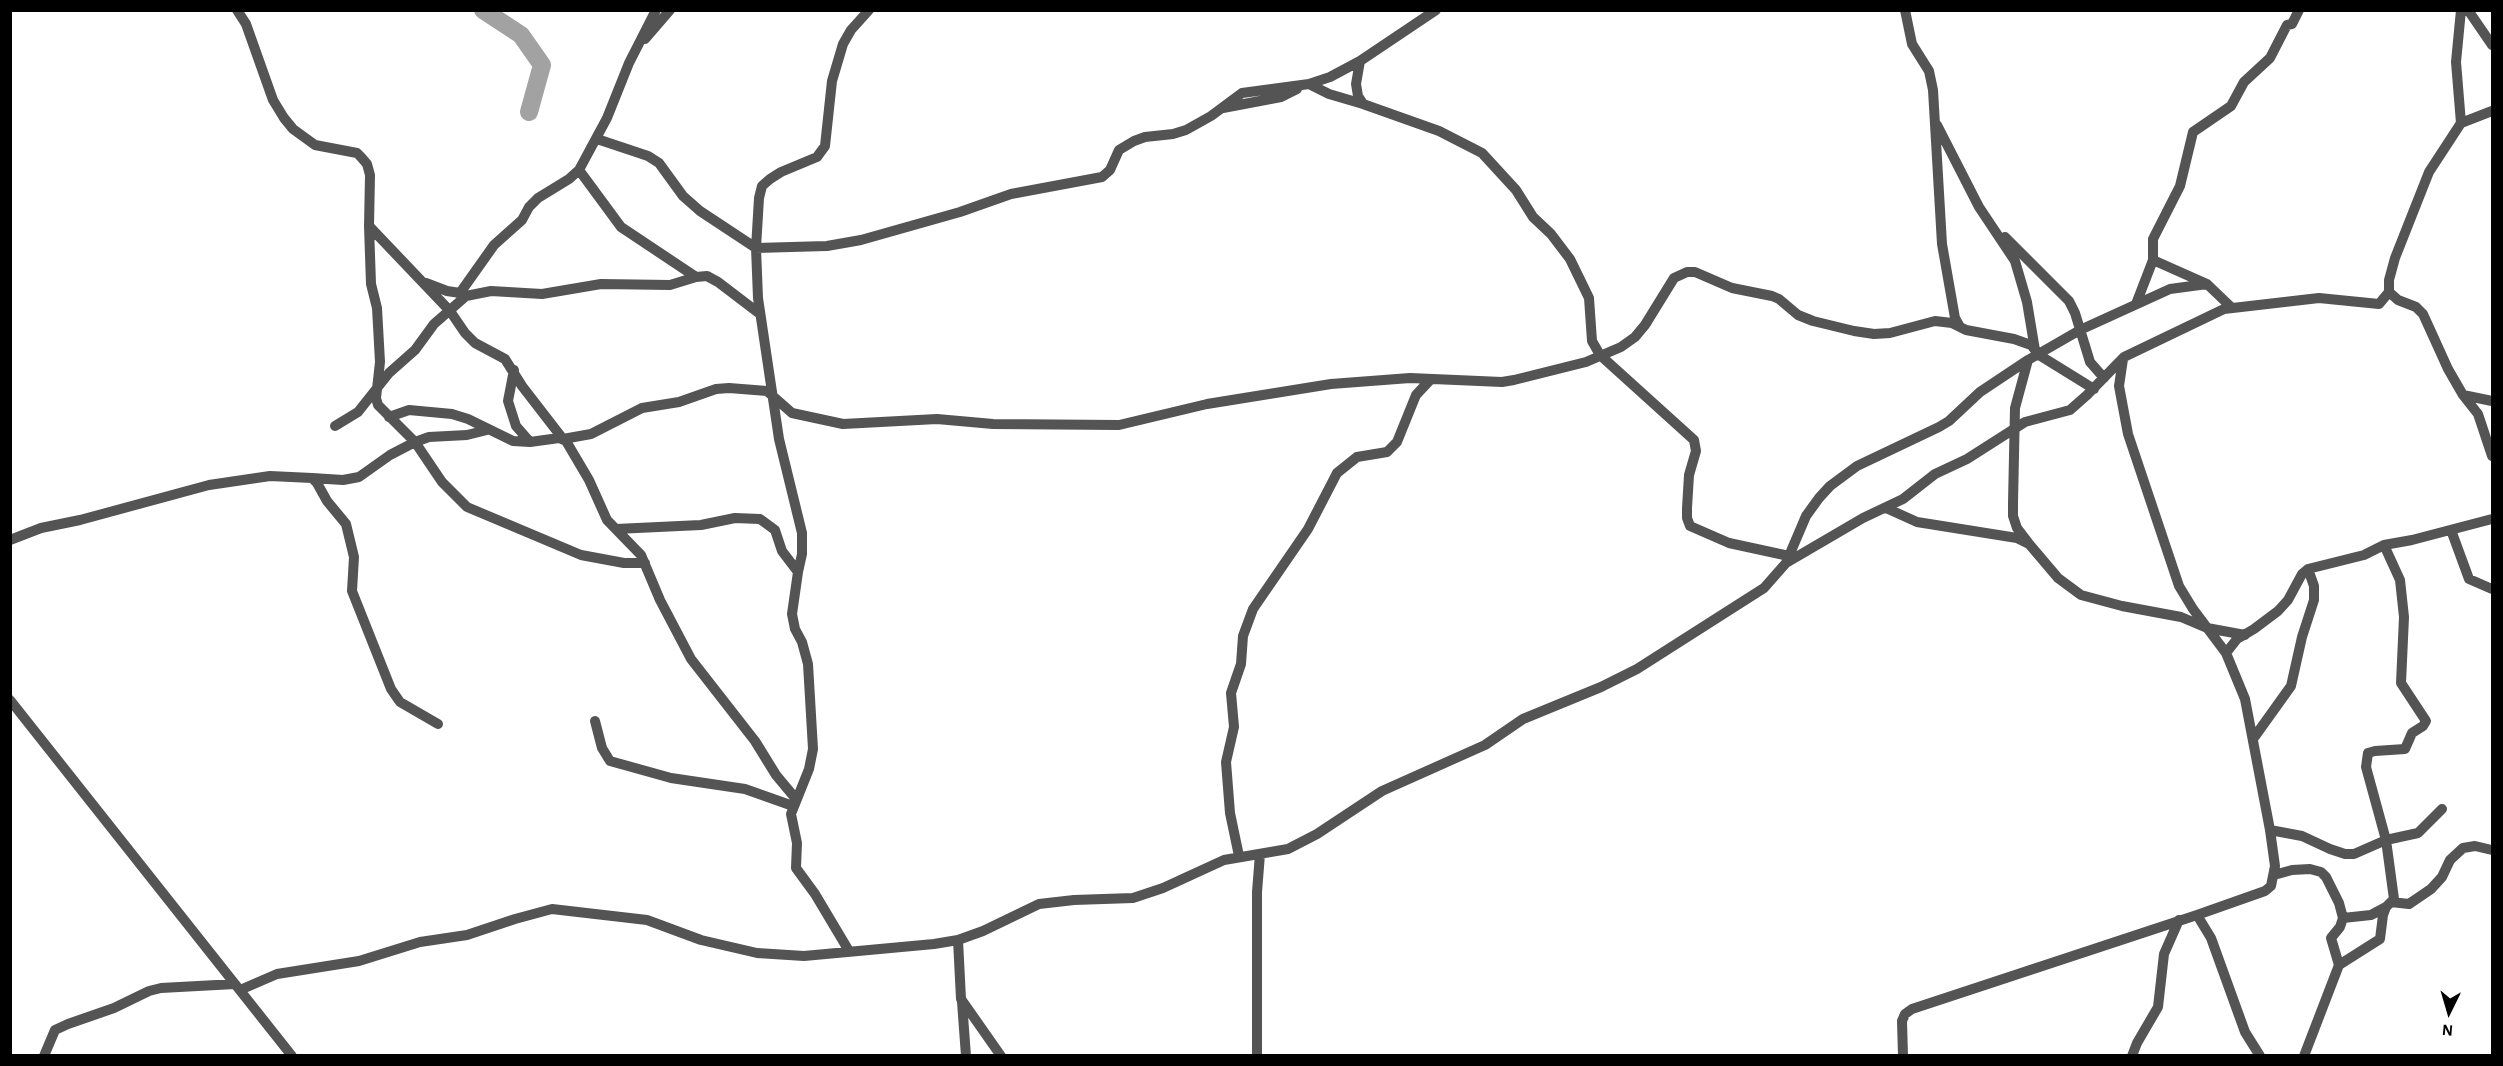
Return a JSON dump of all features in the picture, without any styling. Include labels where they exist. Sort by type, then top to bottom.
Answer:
[{"type":"street","points":[[237,10],[246,24],[273,100],[284,118],[305,139],[315,145],[357,153],[367,164],[370,175],[371,284],[377,308],[380,362],[376,398],[378,405],[415,442],[442,482],[467,507],[582,555],[624,563],[645,563]]},
{"type":"street","points":[[335,426],[358,412],[389,373],[416,350],[434,324],[462,294],[495,245],[522,220],[529,207],[538,198],[569,180],[579,170],[597,139],[629,63],[656,10]]},
{"type":"street","points":[[641,41],[652,34],[670,10]]},
{"type":"street","points":[[849,951],[815,894],[796,868],[797,843],[791,814],[809,770],[813,749],[808,664],[792,614],[802,554],[802,533],[779,438],[758,298],[756,248],[762,186],[781,172],[817,157],[825,146],[832,81],[843,44],[851,30],[869,10]]},
{"type":"street","points":[[597,139],[648,156],[659,163],[683,196],[700,211],[756,248],[827,246],[861,240],[960,212],[1011,194],[1102,177],[1110,170],[1119,150],[1134,141],[1145,136],[1179,132],[1223,108],[1242,93],[1306,85],[1330,77],[1360,61],[1436,10]]},
{"type":"street","points":[[1905,10],[1912,44],[1929,71],[1933,90],[1942,244],[1952,308],[1960,327]]},
{"type":"street","points":[[2136,304],[2153,260],[2153,239],[2180,186],[2193,132],[2230,106],[2244,82],[2270,58],[2287,24],[2292,24],[2299,10]]},
{"type":"street","points":[[1306,85],[1439,131],[1482,153],[1516,190],[1533,217],[1551,234],[1570,259],[1589,298],[1592,341],[1600,355],[1694,440],[1696,451],[1689,476],[1687,508],[1690,526],[1729,543],[1787,560],[1863,518],[1903,499],[1935,474],[1967,459],[2014,428],[2036,417],[2070,410],[2094,389],[2124,357],[2230,307],[2319,298],[2379,304],[2389,292],[2389,280],[2395,258],[2429,172],[2460,123],[2456,62],[2461,10]]},
{"type":"street","points":[[2468,10],[2493,45]]},
{"type":"street","points":[[1360,61],[1356,84],[1358,96],[1363,104]]},
{"type":"street","points":[[2460,123],[2493,111]]},
{"type":"street","points":[[1934,119],[1986,219],[2015,261],[2021,276],[2037,353]]},
{"type":"street","points":[[579,170],[621,227],[696,277]]},
{"type":"street","points":[[1986,219],[2069,301],[2090,362],[2104,378]]},
{"type":"street","points":[[369,226],[449,310],[465,333],[475,343],[497,353],[513,370],[522,386],[563,439],[589,480],[607,520],[641,555],[686,652],[794,802]]},
{"type":"street","points":[[2153,260],[2207,284],[2230,307]]},
{"type":"street","points":[[389,417],[410,410],[452,414],[468,419],[503,438],[530,442],[591,434],[642,408],[693,399],[716,389],[759,389],[772,394],[783,407],[792,413],[843,424],[948,419],[993,424],[1119,424],[1207,404],[1322,385],[1410,378],[1514,380],[1586,362],[1621,347],[1635,337],[1674,278],[1687,272],[1695,272],[1732,288],[1772,296],[1798,315],[1854,331],[1874,334],[1890,333],[1935,321],[1945,321],[1960,327],[2025,342],[2037,353],[2094,389]]},
{"type":"street","points":[[423,282],[462,294],[491,291],[542,294],[602,284],[670,285],[706,276],[718,282],[760,314]]},
{"type":"street","points":[[44,1056],[55,1030],[114,1008],[149,991],[161,988],[238,987],[277,974],[358,961],[420,942],[467,935],[552,909],[647,921],[701,940],[756,953],[804,956],[958,940],[1003,923],[1039,904],[1133,898],[1163,888],[1224,860],[1288,849],[1317,834],[1382,791],[1477,749],[1523,719],[1601,687],[1637,669],[1764,588],[1787,560],[1806,516],[1830,486],[1875,456],[1949,421],[1980,392],[2037,353],[2080,330],[2170,289],[2207,284]]},
{"type":"street","points":[[2389,292],[2397,300],[2416,306],[2423,314],[2443,360],[2463,395],[2478,414],[2493,456]]},
{"type":"street","points":[[1903,1056],[1902,1021],[1905,1014],[1912,1009],[2268,890],[2274,875],[2270,830],[2246,699],[2226,654],[2180,586],[2135,455],[2120,393],[2119,378],[2124,357]]},
{"type":"street","points":[[2028,360],[2017,397],[2014,428],[2013,516],[2030,545],[2058,578],[2081,595],[2122,606],[2181,617],[2207,628],[2245,635]]},
{"type":"street","points":[[513,370],[508,401],[516,426],[530,442]]},
{"type":"street","points":[[1239,856],[1230,813],[1226,762],[1234,728],[1231,693],[1241,664],[1243,636],[1253,609],[1308,529],[1337,473],[1357,457],[1387,452],[1396,442],[1416,396],[1431,380]]},
{"type":"street","points":[[2463,395],[2493,401]]},
{"type":"street","points":[[10,540],[41,528],[80,520],[209,485],[270,476],[343,480],[359,477],[390,455],[415,442],[429,437],[467,435],[487,430]]},
{"type":"street","points":[[312,478],[346,524],[354,557],[352,591],[391,689],[400,702],[438,724]]},
{"type":"street","points":[[1886,508],[1917,522],[2017,538],[2030,545]]},
{"type":"street","points":[[616,529],[701,525],[735,518],[760,519],[775,530],[782,551],[798,572]]},
{"type":"street","points":[[2226,654],[2233,643],[2278,611],[2288,600],[2302,574],[2308,569],[2364,555],[2384,545],[2493,519]]},
{"type":"street","points":[[2451,530],[2469,579],[2493,590]]},
{"type":"street","points":[[2338,965],[2380,939],[2388,905],[2395,894],[2386,840],[2366,767],[2368,753],[2406,749],[2412,733],[2423,726],[2426,720],[2400,682],[2404,617],[2402,588],[2394,564],[2384,545]]},
{"type":"street","points":[[2253,739],[2291,686],[2302,637],[2314,600],[2314,586],[2308,569]]},
{"type":"street","points":[[10,700],[292,1056]]},
{"type":"street","points":[[595,721],[605,755],[610,761],[671,778],[745,789],[794,802]]},
{"type":"street","points":[[2270,830],[2302,836],[2345,854],[2367,850],[2386,840],[2418,833],[2442,809]]},
{"type":"street","points":[[2343,918],[2371,915],[2388,905],[2409,904],[2432,889],[2442,877],[2450,860],[2463,848],[2475,846],[2493,850]]},
{"type":"street","points":[[1257,1056],[1257,892],[1260,854]]},
{"type":"street","points":[[2274,875],[2292,870],[2310,869],[2321,872],[2340,903],[2343,918],[2340,927],[2331,938],[2338,965],[2304,1056]]},
{"type":"street","points":[[2197,915],[2211,938],[2245,1032],[2260,1056]]},
{"type":"street","points":[[2132,1056],[2158,1007],[2161,964],[2179,920]]},
{"type":"street","points":[[958,940],[966,1056]]},
{"type":"street","points":[[961,999],[1000,1056]]},
{"type":"waterway","points":[[483,10],[521,35],[542,65],[529,112]]}]
